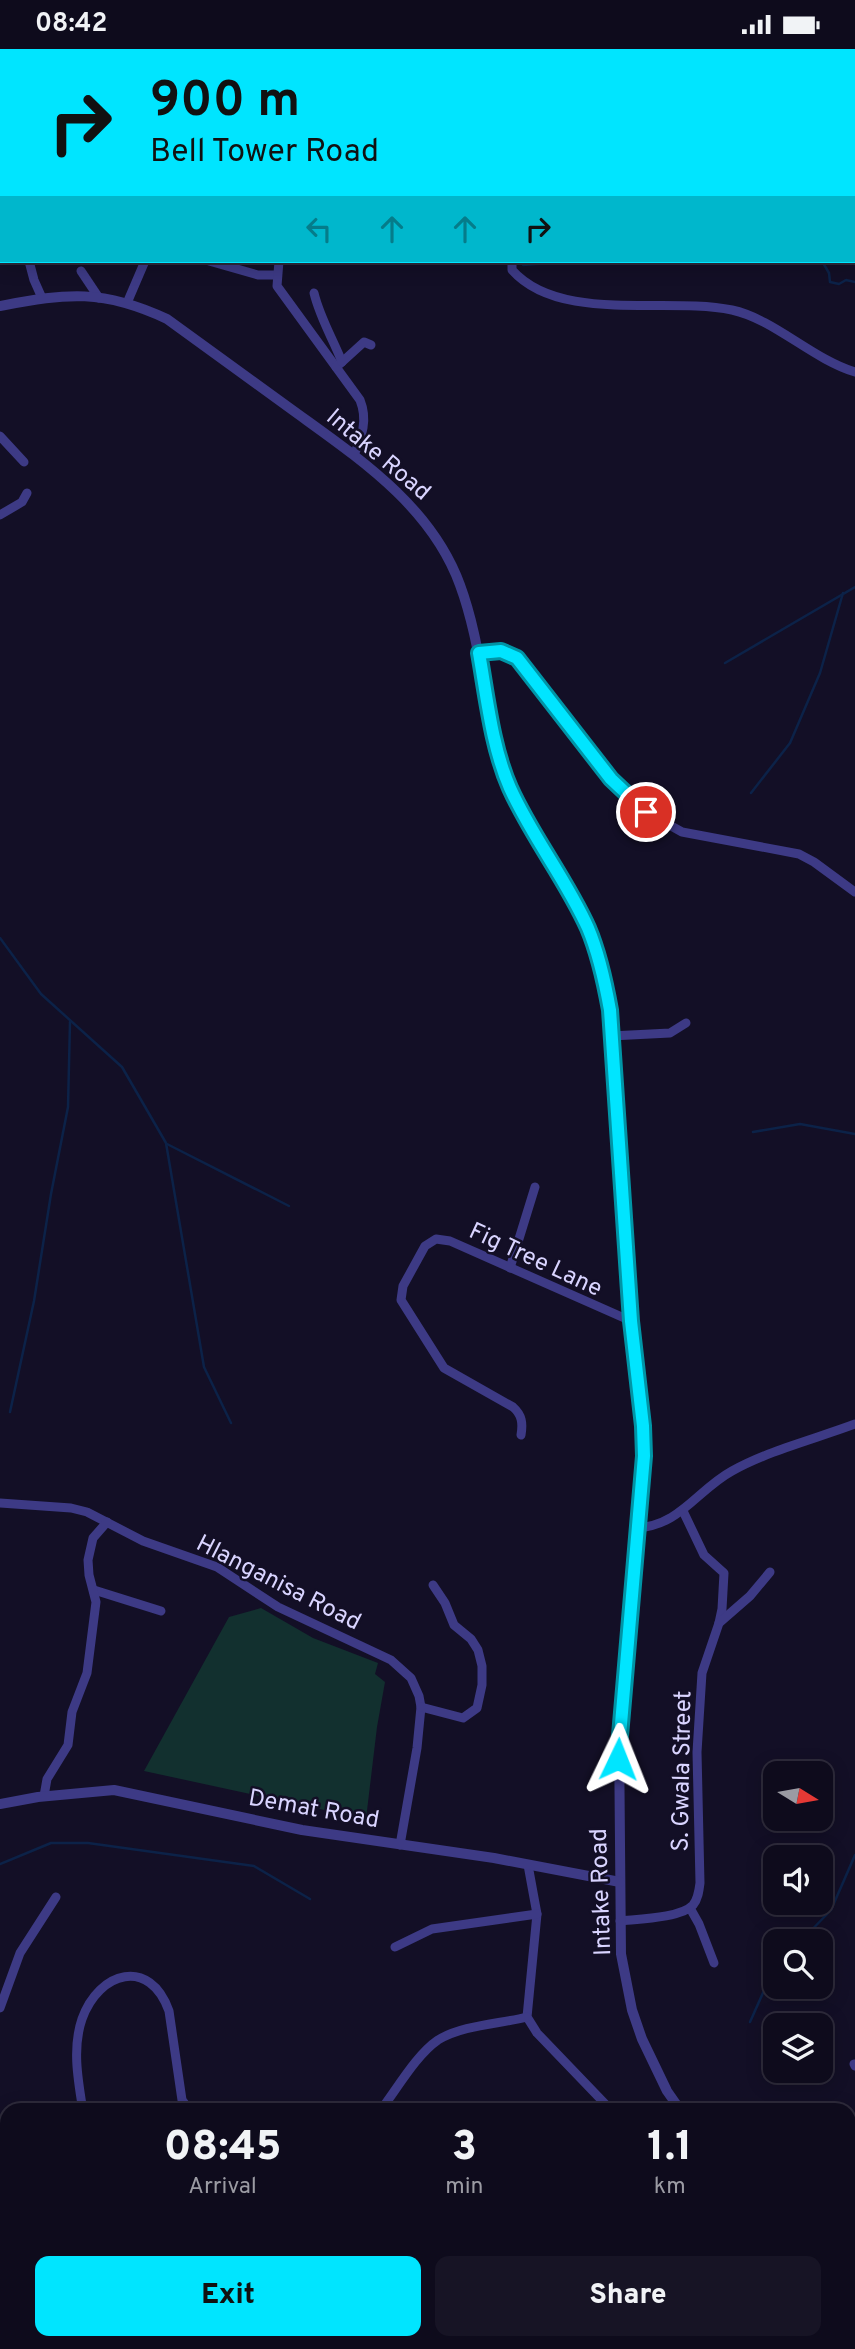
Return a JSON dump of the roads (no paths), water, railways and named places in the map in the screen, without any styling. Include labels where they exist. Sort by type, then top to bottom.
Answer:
[{"type":"street","points":[[29,263],[33,280],[42,298]]},
{"type":"street","points":[[127,303],[144,263]]},
{"type":"street","points":[[216,263],[258,275],[276,275]]},
{"type":"street","points":[[278,263],[277,286],[339,365],[360,400],[364,411],[363,431],[354,455]]},
{"type":"street","points":[[512,263],[512,270],[525,282],[574,301],[596,305],[692,304],[747,314],[800,346],[855,372]]},
{"type":"street","points":[[80,271],[99,297]]},
{"type":"street","points":[[314,293],[319,315],[332,338],[339,365]]},
{"type":"street","name":"Intake Road","points":[[0,306],[60,295],[99,297],[127,303],[167,319],[354,455],[403,496],[436,537],[459,582],[471,616],[494,735],[509,786],[533,835],[587,925],[603,972],[611,1036],[631,1321],[644,1456],[619,1733],[622,1962],[632,2010],[654,2068],[675,2103]]},
{"type":"street","points":[[339,365],[364,342],[371,345]]},
{"type":"street","points":[[0,436],[24,462]]},
{"type":"street","points":[[0,515],[22,502],[27,493]]},
{"type":"street","points":[[479,653],[501,651],[517,658],[611,779],[646,812],[666,825],[702,837],[799,854],[855,893]]},
{"type":"street","points":[[611,1036],[670,1033],[685,1023]]},
{"type":"street","points":[[510,1268],[535,1187]]},
{"type":"street","name":"Fig Tree Lane","points":[[521,1435],[522,1420],[519,1413],[513,1407],[449,1373],[404,1307],[401,1295],[403,1286],[425,1246],[436,1239],[450,1241],[631,1321]]},
{"type":"street","points":[[636,1528],[659,1525],[683,1511],[730,1472],[855,1424]]},
{"type":"street","name":"Hlanganisa Road","points":[[0,1503],[71,1508],[107,1522],[144,1541],[217,1567],[278,1607],[391,1660],[411,1678],[421,1707],[417,1748],[400,1845]]},
{"type":"street","points":[[683,1511],[704,1555],[724,1573],[719,1623]]},
{"type":"street","points":[[44,1796],[47,1779],[68,1745],[72,1712],[87,1674],[96,1602],[88,1567],[90,1546],[93,1538],[107,1522]]},
{"type":"street","name":"S. Gwala Street","points":[[690,1908],[696,1900],[700,1883],[697,1752],[701,1685],[707,1654],[719,1623],[750,1596],[770,1572]]},
{"type":"street","points":[[421,1707],[458,1719],[463,1718],[477,1708],[482,1685],[482,1666],[475,1644],[454,1625],[445,1603],[433,1585]]},
{"type":"street","points":[[94,1590],[161,1611]]},
{"type":"street","name":"Demat Road","points":[[0,1804],[44,1796],[114,1790],[302,1830],[620,1882]]},
{"type":"street","points":[[527,1865],[537,1914],[527,2017],[545,2043],[604,2103]]},
{"type":"street","points":[[0,2008],[20,1953],[56,1897]]},
{"type":"street","points":[[620,1921],[671,1915],[690,1908],[714,1963]]},
{"type":"street","points":[[395,1947],[432,1929],[537,1914]]},
{"type":"street","points":[[82,2103],[77,2072],[82,2021],[89,2002],[110,1980],[130,1975],[156,1986],[165,1998],[184,2103]]},
{"type":"street","points":[[386,2103],[425,2052],[447,2035],[527,2017]]},
{"type":"waterway","points":[[523,265],[550,263]]},
{"type":"waterway","points":[[823,263],[829,273],[830,282],[855,282]]},
{"type":"waterway","points":[[725,663],[855,587]]},
{"type":"waterway","points":[[751,793],[790,743],[820,673],[843,593]]},
{"type":"waterway","points":[[0,938],[41,994],[122,1067],[166,1143],[204,1367],[231,1423]]},
{"type":"waterway","points":[[10,1412],[34,1301],[68,1107],[70,1022]]},
{"type":"waterway","points":[[753,1132],[800,1124],[855,1134]]},
{"type":"waterway","points":[[167,1144],[289,1206]]},
{"type":"waterway","points":[[0,1864],[51,1843],[88,1843],[254,1866],[310,1899]]},
{"type":"waterway","points":[[813,1929],[831,1910],[855,1855]]},
{"type":"waterway","points":[[750,2022],[763,1993]]}]
